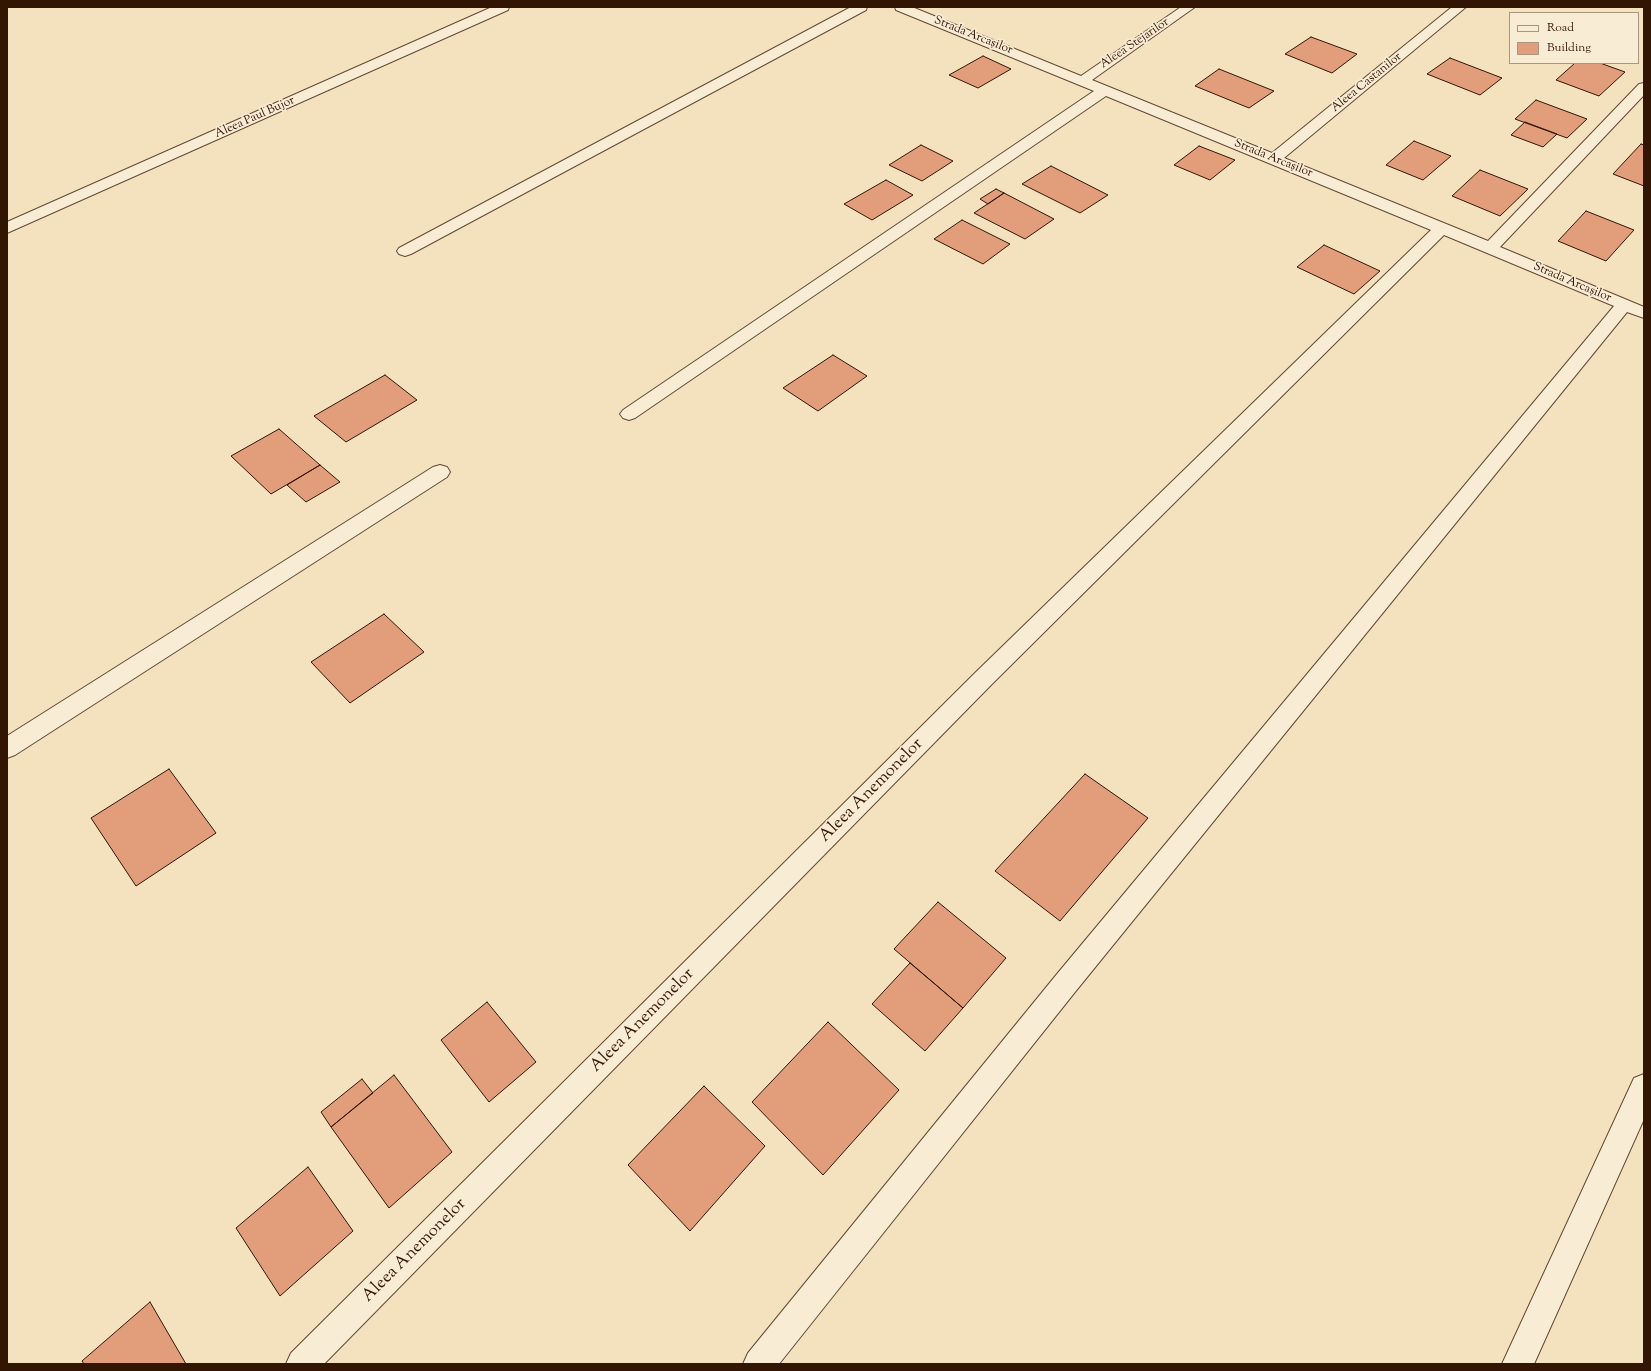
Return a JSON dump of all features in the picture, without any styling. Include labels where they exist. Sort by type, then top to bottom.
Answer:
[{"type":"street","name":"Aleea Paul Bujor","points":[[7,228],[503,7]]},
{"type":"street","points":[[405,251],[861,7]]},
{"type":"street","name":"Aleea Stejarilor","points":[[1082,81],[1189,7]]},
{"type":"street","name":"Aleea Castanilor","points":[[1274,159],[1460,7]]},
{"type":"street","name":"Strada Arcașilor","points":[[906,8],[1442,228],[1634,309]]},
{"type":"street","points":[[1490,248],[1644,87]]},
{"type":"street","points":[[628,414],[1105,90]]},
{"type":"street","name":"Aleea Anemonelor","points":[[302,1364],[984,678],[1442,228]]},
{"type":"street","points":[[759,1364],[1066,983],[1634,309]]},
{"type":"street","points":[[7,748],[440,472]]},
{"type":"street","points":[[1518,1364],[1644,1088]]},
{"type":"building","points":[[1311,37],[1357,54],[1332,73],[1285,54]]},
{"type":"building","points":[[983,56],[1011,69],[978,88],[949,75]]},
{"type":"building","points":[[1450,58],[1502,78],[1480,95],[1427,74]]},
{"type":"building","points":[[1574,64],[1603,64],[1625,72],[1599,96],[1556,80]]},
{"type":"building","points":[[1219,69],[1274,91],[1249,108],[1195,86]]},
{"type":"building","points":[[1536,100],[1587,119],[1567,138],[1515,119]]},
{"type":"building","points":[[1525,122],[1557,134],[1543,147],[1511,135]]},
{"type":"building","points":[[1414,141],[1451,156],[1423,180],[1386,165]]},
{"type":"building","points":[[1641,144],[1644,145],[1644,186],[1613,174]]},
{"type":"building","points":[[921,145],[953,161],[922,181],[889,165]]},
{"type":"building","points":[[1199,146],[1235,160],[1210,180],[1174,165]]},
{"type":"building","points":[[1051,166],[1108,195],[1080,213],[1022,184]]},
{"type":"building","points":[[1480,170],[1528,189],[1500,216],[1452,196]]},
{"type":"building","points":[[886,180],[913,195],[872,220],[844,204]]},
{"type":"building","points":[[996,189],[1004,193],[988,204],[980,199]]},
{"type":"building","points":[[1004,193],[1054,219],[1025,239],[974,213]]},
{"type":"building","points":[[1586,211],[1634,230],[1606,261],[1558,241]]},
{"type":"building","points":[[962,220],[1010,244],[983,264],[934,239]]},
{"type":"building","points":[[1324,245],[1380,271],[1354,294],[1297,267]]},
{"type":"building","points":[[833,355],[867,376],[818,411],[783,388]]},
{"type":"building","points":[[385,375],[417,400],[346,442],[314,416]]},
{"type":"building","points":[[279,429],[320,465],[271,494],[231,456]]},
{"type":"building","points":[[320,465],[340,482],[306,502],[287,485]]},
{"type":"building","points":[[384,614],[424,652],[350,703],[311,662]]},
{"type":"building","points":[[169,769],[216,833],[136,886],[91,818]]},
{"type":"building","points":[[1085,774],[1148,818],[1060,921],[995,871]]},
{"type":"building","points":[[938,902],[1006,958],[963,1008],[894,949]]},
{"type":"building","points":[[910,963],[963,1008],[925,1051],[872,1004]]},
{"type":"building","points":[[487,1002],[536,1062],[489,1102],[441,1040]]},
{"type":"building","points":[[828,1022],[899,1090],[823,1175],[752,1102]]},
{"type":"building","points":[[394,1075],[452,1152],[389,1208],[331,1127]]},
{"type":"building","points":[[362,1079],[373,1093],[331,1127],[321,1112]]},
{"type":"building","points":[[704,1086],[765,1146],[690,1231],[628,1165]]},
{"type":"building","points":[[308,1167],[353,1231],[280,1296],[236,1228]]},
{"type":"building","points":[[150,1302],[186,1364],[84,1364],[82,1361]]}]
